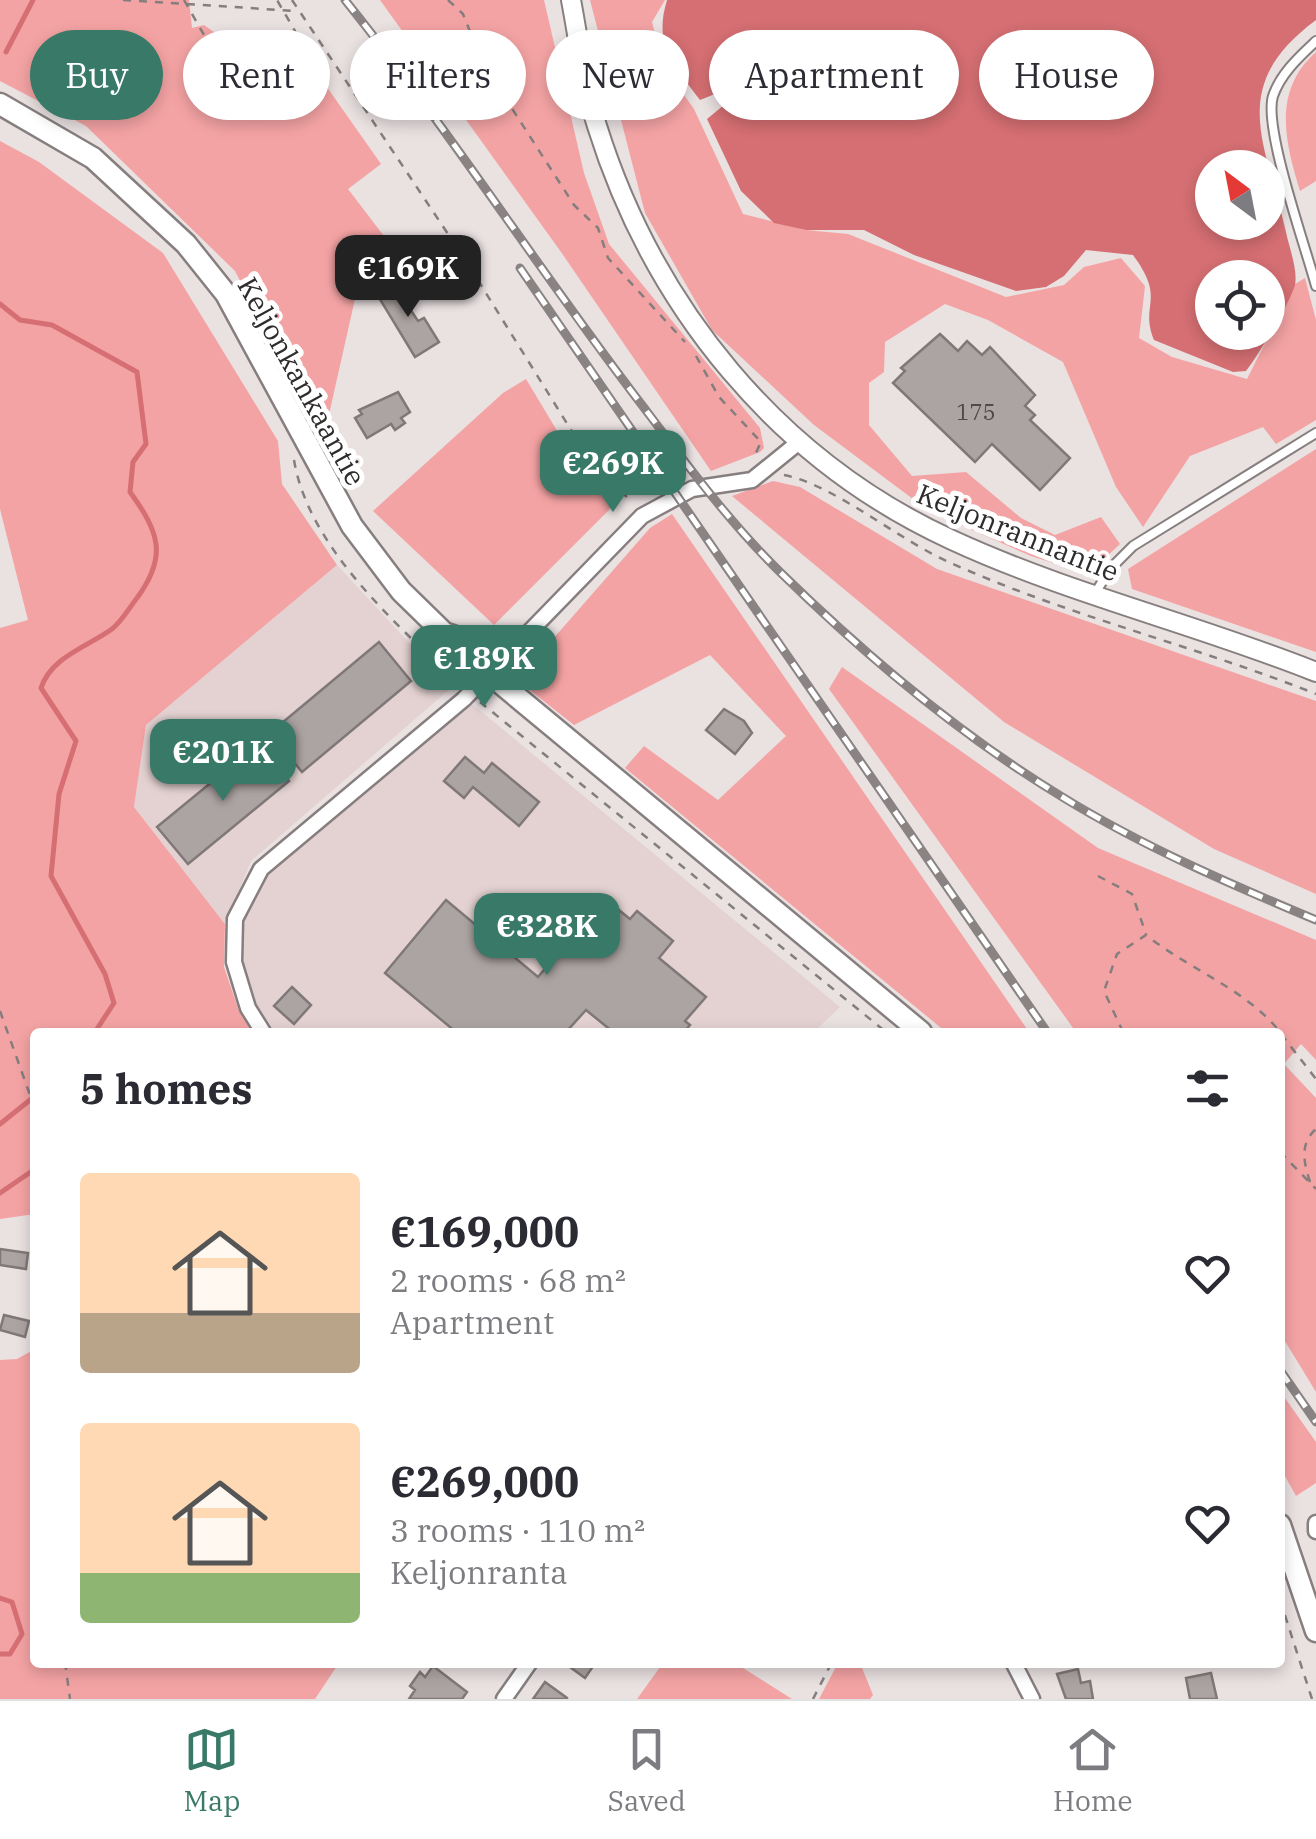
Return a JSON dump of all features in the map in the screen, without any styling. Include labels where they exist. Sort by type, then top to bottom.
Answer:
[{"type":"main road","name":"Keljonkankaantie","points":[[0,104],[93,158],[186,244],[226,294],[352,526],[401,590],[444,632],[460,638],[480,657],[488,674],[916,1028]]},
{"type":"main road","points":[[1285,1547],[1315,1622]]},
{"type":"street","name":"Keljonrannantie","points":[[571,0],[596,123],[650,255],[715,353],[799,442],[914,522],[1094,595],[1316,672]]},
{"type":"street","points":[[260,1028],[248,1008],[234,962],[235,919],[261,869],[470,694],[642,516],[692,489],[752,480],[799,442]]},
{"type":"street","points":[[1316,1523],[1316,1532]]},
{"type":"street","points":[[504,1699],[526,1668]]},
{"type":"street","points":[[1017,1668],[1032,1699]]},
{"type":"lane","points":[[1316,40],[1289,66],[1272,98],[1272,133],[1316,286]]},
{"type":"lane","points":[[1094,595],[1110,569],[1133,546],[1316,433]]},
{"type":"path","points":[[123,0],[299,11]]},
{"type":"path","points":[[184,0],[223,68],[254,70],[280,54],[295,31],[278,0]]},
{"type":"path","points":[[292,0],[466,261],[581,446],[642,516]]},
{"type":"path","points":[[448,0],[463,14],[475,44],[511,107],[574,205],[598,228],[608,258],[694,351],[719,397],[761,442],[748,469]]},
{"type":"path","points":[[292,449],[297,480],[327,536],[370,595],[443,668]]},
{"type":"path","points":[[470,694],[881,1028]]},
{"type":"path","points":[[1098,876],[1132,894],[1146,936],[1180,962],[1260,1007],[1276,1028]]},
{"type":"path","points":[[1120,1028],[1104,990],[1117,954],[1146,936]]},
{"type":"path","points":[[0,1012],[30,1095]]},
{"type":"path","points":[[1285,1039],[1316,1079]]},
{"type":"path","points":[[1310,1182],[1303,1158],[1308,1136],[1316,1130]]},
{"type":"path","points":[[1285,1157],[1316,1189]]},
{"type":"path","points":[[1285,1615],[1312,1699]]},
{"type":"path","points":[[66,1668],[70,1699]]},
{"type":"path","points":[[813,1699],[829,1668]]},
{"type":"shaded area","points":[[0,0],[189,0],[192,28],[204,25],[211,30],[183,30],[183,120],[330,120],[330,91],[381,164],[348,189],[413,274],[388,290],[378,281],[357,290],[323,441],[235,271],[86,126],[75,120],[163,120],[163,30],[30,30],[30,97],[0,81]]},
{"type":"shaded area","points":[[380,0],[544,0],[551,30],[546,30],[546,120],[572,120],[584,173],[609,244],[760,428],[764,448],[760,452],[711,471],[466,120],[526,120],[526,30],[402,30]]},
{"type":"shaded area","points":[[590,0],[665,0],[652,22],[654,30],[598,30]]},
{"type":"shaded area","points":[[667,0],[1316,0],[1316,20],[1288,44],[1271,68],[1262,92],[1260,117],[1265,150],[1195,150],[1195,240],[1285,240],[1285,230],[1296,279],[1292,293],[1285,306],[1285,260],[1195,260],[1195,350],[1260,350],[1246,371],[1233,372],[1154,340],[1149,318],[1149,282],[1133,255],[1086,250],[1064,276],[1046,287],[1016,291],[914,255],[864,230],[806,230],[774,223],[741,191],[707,119],[959,120],[959,30],[709,30],[709,96],[700,100],[689,85],[689,30],[663,30]]},
{"type":"shaded area","points":[[1316,52],[1316,181],[1300,191],[1287,136],[1288,100],[1302,67]]},
{"type":"shaded area","points":[[689,102],[743,214],[806,230],[848,234],[1006,297],[1064,285],[1084,267],[1121,258],[1145,286],[1139,338],[1172,357],[1247,379],[1262,350],[1285,350],[1285,304],[1295,284],[1305,278],[1316,320],[1316,420],[1276,444],[1263,427],[1190,456],[1143,527],[1116,487],[1063,362],[988,320],[945,304],[885,342],[884,372],[869,383],[869,425],[912,476],[966,472],[1021,518],[1055,535],[1101,517],[1120,544],[1088,574],[1031,556],[929,511],[814,425],[712,330],[645,213],[621,120],[689,120]]},
{"type":"shaded area","points":[[0,141],[39,162],[163,253],[278,441],[282,484],[337,565],[146,725],[134,807],[225,924],[224,967],[239,1011],[250,1028],[30,1028],[30,1215],[0,1219],[0,628],[28,620],[0,509]]},
{"type":"shaded area","points":[[526,379],[565,444],[615,504],[494,625],[373,511],[503,393]]},
{"type":"shaded area","points":[[1316,449],[1316,652],[1132,589],[1128,569]]},
{"type":"shaded area","points":[[773,481],[800,487],[937,569],[1316,701],[1316,894],[1214,849],[1004,722],[732,496]]},
{"type":"shaded area","points":[[672,514],[1026,1028],[941,1028],[625,768],[644,746],[718,800],[786,736],[710,655],[574,725],[517,680],[650,528]]},
{"type":"shaded area","points":[[337,565],[451,688],[251,861],[225,924],[134,807],[146,725]]},
{"type":"shaded area","points":[[842,667],[1098,848],[1316,940],[1316,1060],[1301,1044],[1285,1063],[1285,1028],[1073,1028],[829,689]]},
{"type":"shaded area","points":[[472,704],[840,1007],[818,1028],[271,1028],[255,1004],[242,959],[243,921],[268,875]]},
{"type":"shaded area","points":[[1285,1065],[1316,1098],[1316,1392],[1285,1341]]},
{"type":"shaded area","points":[[30,1352],[30,1668],[336,1668],[315,1699],[0,1699],[0,1360],[17,1359]]},
{"type":"shaded area","points":[[1285,1398],[1316,1442],[1316,1483],[1296,1496],[1285,1476]]},
{"type":"shaded area","points":[[659,1668],[743,1668],[792,1699],[637,1699]]},
{"type":"shaded area","points":[[835,1668],[862,1668],[873,1695],[870,1699],[819,1699]]},
{"type":"building","points":[[402,282],[414,302],[408,306],[418,321],[424,318],[439,342],[415,357],[378,296]]},
{"type":"building","points":[[940,334],[958,351],[967,341],[982,355],[990,347],[1035,395],[1025,406],[1035,415],[1030,420],[1070,458],[1040,490],[992,444],[975,462],[893,383],[905,371],[901,368]]},
{"type":"building","points":[[398,392],[410,412],[401,418],[405,423],[395,430],[391,424],[367,438],[355,418],[362,414],[359,410]]},
{"type":"building","points":[[379,642],[411,681],[302,772],[270,733]]},
{"type":"building","points":[[724,709],[744,721],[752,733],[735,754],[706,730]]},
{"type":"building","points":[[258,744],[289,781],[188,864],[157,827]]},
{"type":"building","points":[[465,757],[484,773],[492,763],[539,802],[519,826],[473,787],[464,798],[444,781]]},
{"type":"building","points":[[604,898],[630,919],[637,911],[673,941],[659,958],[706,997],[685,1021],[690,1025],[687,1028],[608,1028],[586,1010],[570,1028],[451,1028],[385,973],[446,900],[538,977]]},
{"type":"building","points":[[292,987],[311,1005],[294,1024],[274,1006]]},
{"type":"building","points":[[0,1249],[28,1253],[26,1269],[0,1265]]},
{"type":"building","points":[[4,1315],[29,1321],[25,1337],[0,1330]]},
{"type":"building","points":[[436,1668],[467,1692],[462,1699],[409,1699],[415,1690],[410,1686],[420,1672],[425,1677]]},
{"type":"building","points":[[571,1668],[592,1668],[585,1678]]},
{"type":"building","points":[[1078,1669],[1081,1683],[1090,1681],[1093,1699],[1066,1699],[1057,1674]]},
{"type":"building","points":[[1211,1673],[1217,1699],[1190,1699],[1186,1678]]},
{"type":"building","points":[[545,1682],[567,1698],[567,1699],[533,1699]]},
{"type":"waterway","points":[[6,52],[33,0]]},
{"type":"waterway","points":[[0,304],[20,320],[52,325],[137,372],[146,444],[133,462],[130,492],[153,532],[153,569],[116,626],[61,660],[41,688],[76,741],[59,794],[51,876],[105,974],[114,1003],[98,1028]]},
{"type":"waterway","points":[[0,1124],[30,1100]]},
{"type":"waterway","points":[[0,1193],[30,1172]]},
{"type":"waterway","points":[[0,1598],[12,1602],[22,1634],[10,1654],[0,1654]]},
{"type":"railway","points":[[345,0],[693,472],[780,572],[880,664],[1026,774],[1156,849],[1316,920]]},
{"type":"railway","points":[[520,268],[1044,1028]]},
{"type":"railway","points":[[1285,1377],[1316,1422]]}]
